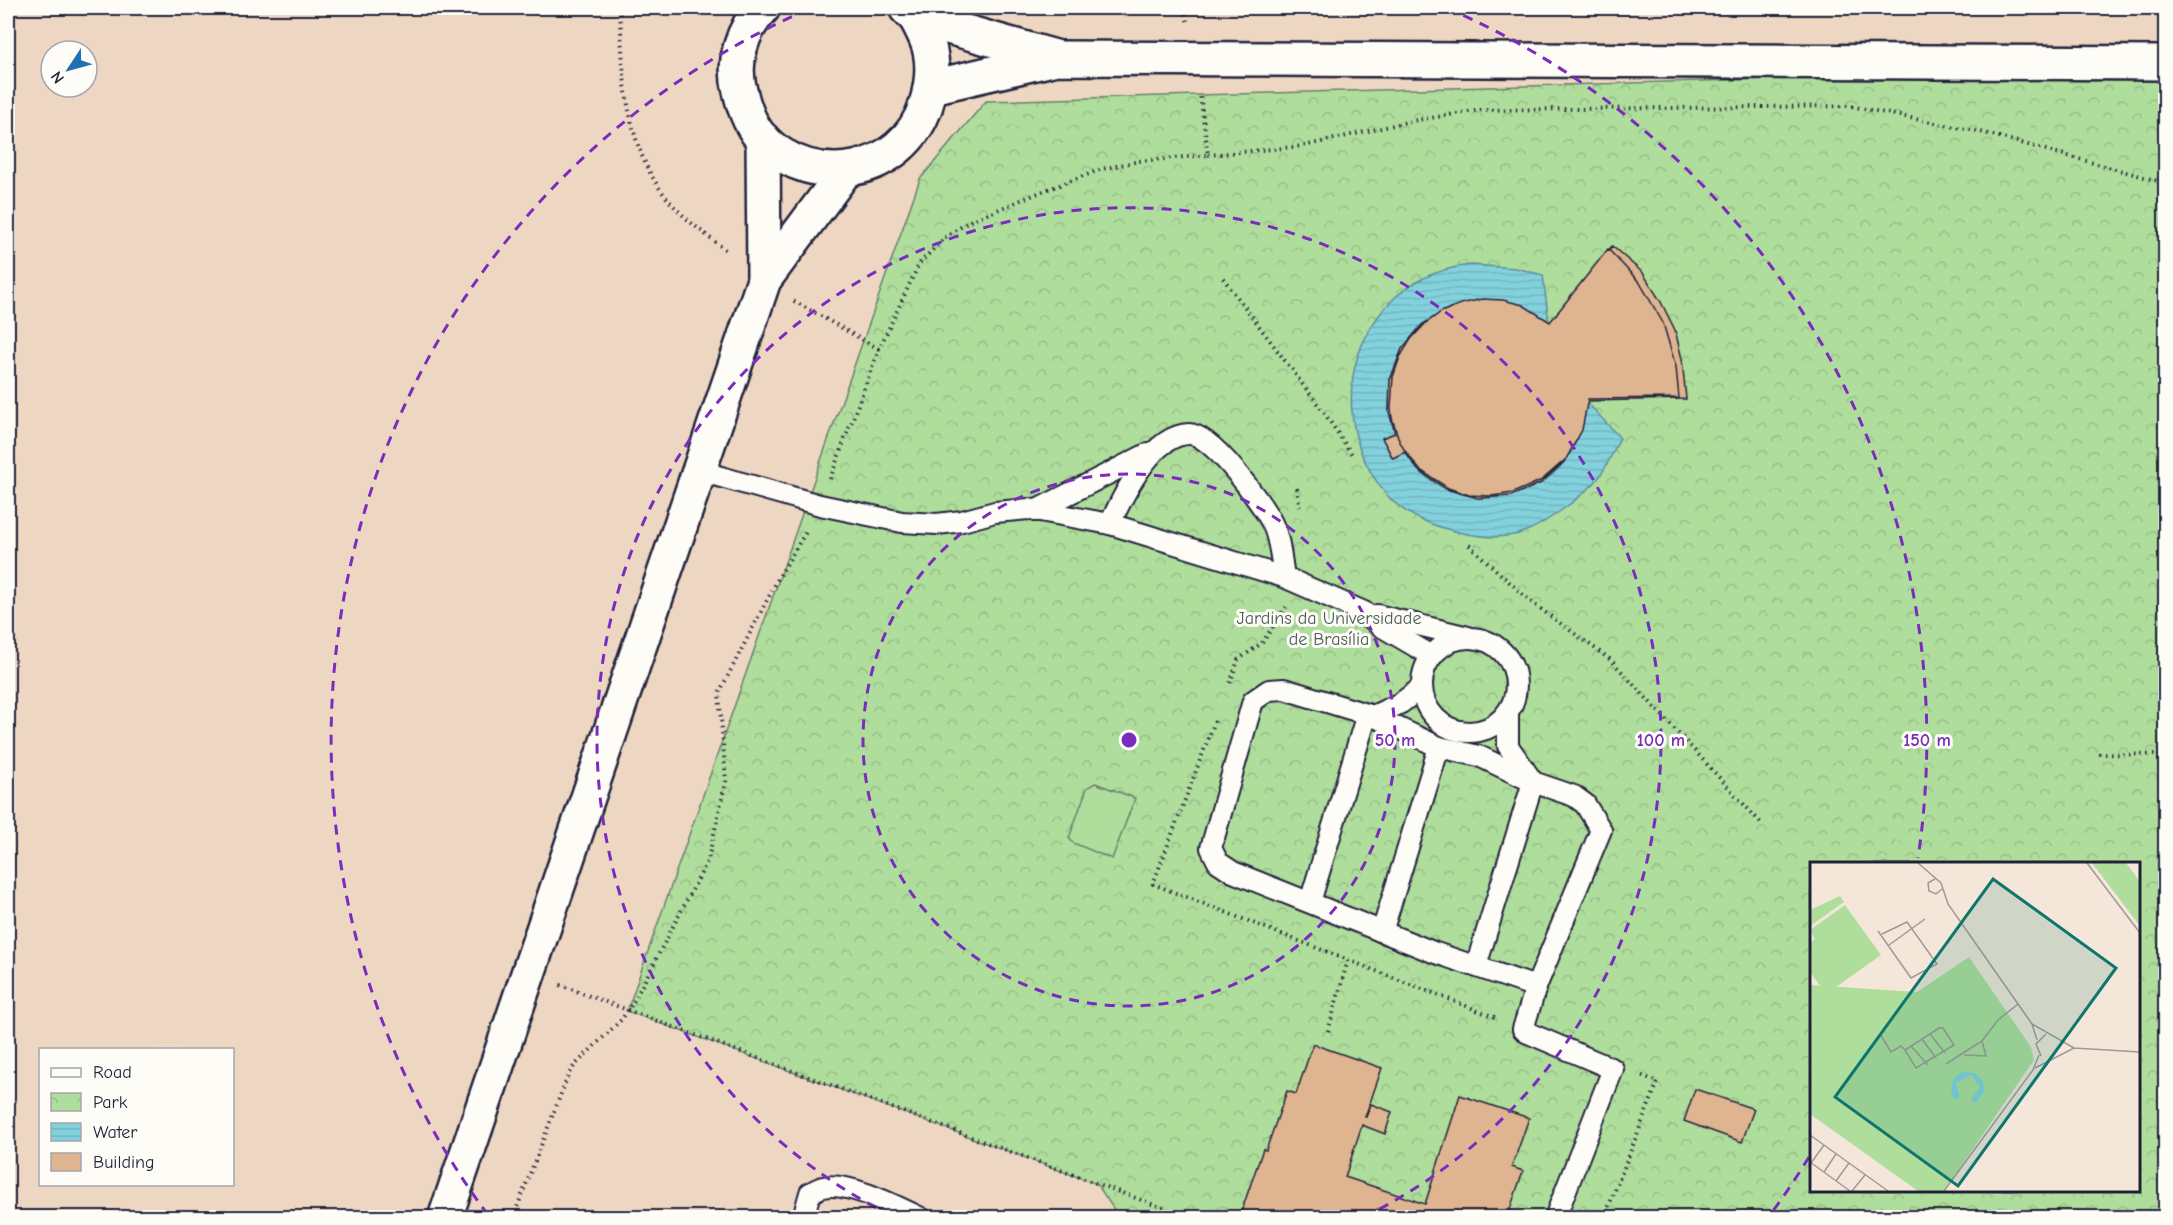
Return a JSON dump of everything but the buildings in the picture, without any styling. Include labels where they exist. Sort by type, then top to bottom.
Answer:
[{"type":"street","points":[[754,12],[739,49],[737,81],[745,112],[763,139],[786,158],[815,169],[846,170],[876,162],[903,144],[922,118],[932,87],[930,51],[910,13]]},
{"type":"street","points":[[910,13],[1057,58]]},
{"type":"street","points":[[932,87],[1057,58],[2166,63]]},
{"type":"street","points":[[763,139],[764,279]]},
{"type":"street","points":[[445,1218],[764,279],[846,170]]},
{"type":"lane","points":[[1035,511],[1179,436],[1191,433],[1204,438],[1254,493],[1273,524],[1284,577]]},
{"type":"lane","points":[[1110,524],[1123,495],[1157,449]]},
{"type":"lane","points":[[700,471],[820,505],[902,522],[937,524],[995,513],[1035,511],[1110,524],[1284,577],[1364,612],[1479,640],[1494,645],[1505,655],[1513,668],[1516,683],[1514,698],[1508,712],[1498,723],[1485,730],[1471,733],[1456,731],[1443,724],[1432,714],[1425,701],[1422,687],[1426,665],[1441,647],[1453,640],[1466,638],[1479,640]]},
{"type":"lane","points":[[1364,612],[1379,625],[1432,656]]},
{"type":"lane","points":[[1370,715],[1401,703],[1422,687]]},
{"type":"lane","points":[[1536,987],[1382,932],[1233,872],[1218,862],[1210,848],[1253,701],[1269,690],[1284,689],[1370,715],[1439,747],[1479,756],[1533,782],[1574,796],[1586,804],[1601,830],[1536,987],[1523,1029],[1613,1069],[1555,1218]]},
{"type":"lane","points":[[1508,712],[1508,746],[1533,782]]},
{"type":"lane","points":[[1310,902],[1370,715]]},
{"type":"lane","points":[[1382,932],[1439,747]]},
{"type":"lane","points":[[1476,966],[1533,782]]},
{"type":"lane","points":[[803,1218],[810,1193],[823,1187],[834,1186],[866,1193],[921,1218]]},
{"type":"path","points":[[620,8],[623,77],[631,122],[645,162],[671,204],[731,254]]},
{"type":"path","points":[[1194,57],[1208,155]]},
{"type":"path","points":[[827,489],[879,349],[919,264],[944,238],[970,221],[1102,169],[1139,161],[1305,146],[1411,121],[1481,110],[1851,106],[1981,132],[2166,183]]},
{"type":"path","points":[[1223,278],[1325,414],[1353,456]]},
{"type":"path","points":[[790,298],[879,349]]},
{"type":"path","points":[[513,1218],[569,1073],[622,1019],[636,999],[708,860],[726,780],[719,693],[780,575],[810,525]]},
{"type":"path","points":[[1469,545],[1530,602],[1611,660],[1762,824]]},
{"type":"path","points":[[2099,754],[2166,755]]},
{"type":"path","points":[[555,983],[1190,1218]]},
{"type":"shaded area","points":[[8,8],[2165,8],[2165,1217],[8,1217]]},
{"type":"green space","name":"Jardins da Universidade de Brasília","points":[[2165,68],[2165,1217],[1119,1217],[1097,1184],[627,1011],[920,179],[986,101]]},
{"type":"green space","points":[[1095,783],[1135,798],[1112,859],[1073,843],[1069,838],[1087,788]]},
{"type":"water","points":[[1472,265],[1516,268],[1543,275],[1549,324],[1481,301],[1450,308],[1422,324],[1402,349],[1390,380],[1389,412],[1395,433],[1382,438],[1392,458],[1405,452],[1419,471],[1454,492],[1495,497],[1515,494],[1534,487],[1551,476],[1565,461],[1577,440],[1586,401],[1620,438],[1600,477],[1590,488],[1539,525],[1513,535],[1479,536],[1445,529],[1401,508],[1387,495],[1373,475],[1362,454],[1355,431],[1352,385],[1356,361],[1377,318],[1396,297],[1418,281],[1444,270]]}]
